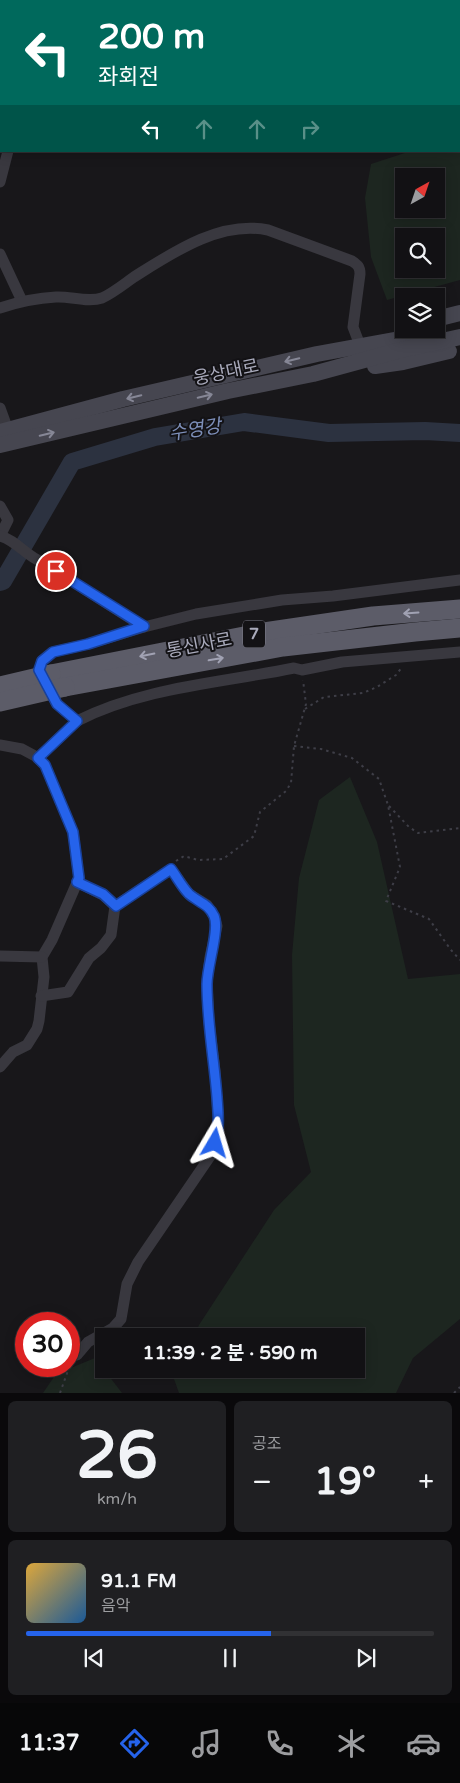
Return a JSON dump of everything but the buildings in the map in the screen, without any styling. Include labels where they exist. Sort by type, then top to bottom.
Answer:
[{"type":"highway","name":"통신사로","points":[[0,686],[51,674],[264,632],[373,616],[460,609]]},
{"type":"highway","name":"통신사로","points":[[0,702],[65,687],[283,647],[460,628]]},
{"type":"main road","points":[[445,317],[460,313]]},
{"type":"main road","name":"웅상대로","points":[[4,431],[123,400],[317,354],[460,327]]},
{"type":"main road","points":[[317,354],[395,330]]},
{"type":"main road","name":"웅상대로","points":[[0,445],[228,391],[313,374],[401,350],[460,337]]},
{"type":"main road","points":[[313,374],[403,362],[460,348]]},
{"type":"street","points":[[0,182],[8,152]]},
{"type":"street","points":[[0,308],[22,301],[58,297],[100,298],[165,257],[191,244],[221,233],[258,228],[268,230],[357,264],[360,268],[360,274],[353,327],[358,340]]},
{"type":"street","points":[[0,254],[22,301]]},
{"type":"street","points":[[0,408],[4,431]]},
{"type":"street","points":[[0,506],[8,520],[2,536],[35,560],[42,562],[144,626]]},
{"type":"street","points":[[77,721],[57,704],[39,670],[42,661],[53,652],[88,644],[144,626],[196,614],[282,600],[333,596],[460,580]]},
{"type":"street","points":[[38,758],[77,721],[101,709],[139,697],[294,668],[302,670],[342,662],[460,652]]},
{"type":"street","points":[[0,744],[22,749],[38,758],[45,765],[73,832],[79,878],[52,940],[42,957],[44,977],[40,1021],[37,1029],[27,1045],[13,1052],[0,1067]]},
{"type":"street","points":[[41,996],[68,992],[89,958],[101,948],[111,935],[116,906],[171,869],[189,894],[207,905],[214,916],[217,926],[207,982],[208,1022],[215,1071],[219,1130],[211,1155],[127,1284],[121,1319],[113,1328],[88,1342],[80,1351]]},
{"type":"street","points":[[77,882],[103,894],[116,906]]},
{"type":"street","points":[[0,956],[42,957]]},
{"type":"path","points":[[305,709],[324,698],[363,693],[377,687],[396,675],[404,665],[405,658]]},
{"type":"path","points":[[171,869],[176,861],[184,856],[198,860],[223,859],[254,836],[260,812],[286,791],[291,782],[294,746],[306,704],[302,670]]},
{"type":"path","points":[[294,746],[321,749],[352,758],[379,779],[388,805],[400,867],[386,901],[429,919],[460,960]]},
{"type":"path","points":[[388,805],[409,827],[418,833],[460,828]]},
{"type":"path","points":[[60,1393],[66,1377]]},
{"type":"path","points":[[454,1393],[460,1387]]},
{"type":"shaded area","points":[[408,152],[460,152],[460,280],[431,288],[395,288],[395,298],[387,300],[371,257],[365,198],[371,164]]},
{"type":"shaded area","points":[[350,777],[377,842],[408,979],[460,974],[460,1319],[413,1358],[396,1393],[179,1393],[174,1378],[365,1378],[365,1328],[198,1328],[274,1210],[311,1172],[294,1105],[292,955],[299,878],[319,800]]},
{"type":"shaded area","points":[[95,1358],[95,1378],[110,1378],[122,1393],[43,1393],[54,1377],[80,1377],[80,1364]]},
{"type":"waterway","name":"수영강","points":[[0,582],[3,581],[72,462],[155,437],[244,422],[329,433],[425,431],[460,433]]},
{"type":"route","points":[[56,571],[144,626],[88,644],[53,652],[42,661],[39,670],[57,704],[77,721],[38,758],[45,765],[73,832],[79,878],[77,882],[103,894],[116,906],[171,869],[189,894],[207,905],[214,916],[217,926],[207,982],[208,1022],[215,1071],[219,1130],[215,1143]]}]
